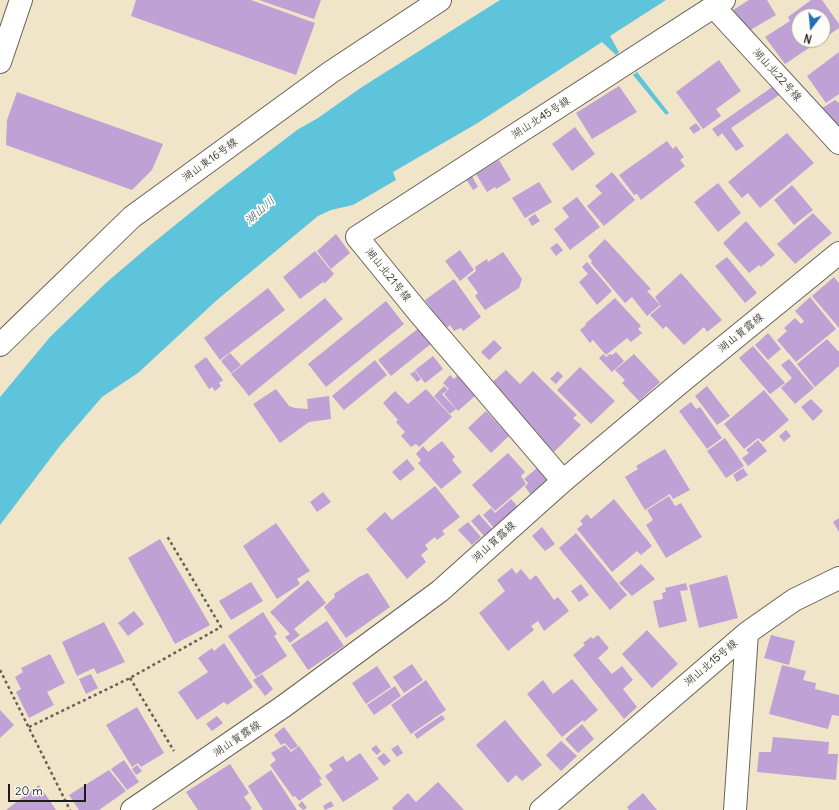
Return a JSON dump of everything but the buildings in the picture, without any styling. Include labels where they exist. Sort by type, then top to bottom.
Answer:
[{"type":"street","points":[[0,62],[20,0]]},
{"type":"street","name":"湖山東16号線","points":[[0,345],[132,217],[331,72],[440,0]]},
{"type":"street","name":"湖山北22号線","points":[[719,3],[839,143]]},
{"type":"street","name":"湖山北45号線","points":[[357,237],[719,3]]},
{"type":"street","name":"湖山北21号線","points":[[357,237],[419,313],[563,481]]},
{"type":"street","name":"湖山賀露線","points":[[132,810],[284,706],[440,591],[563,481],[839,253]]},
{"type":"street","points":[[747,633],[794,600],[839,578]]},
{"type":"street","name":"湖山北15号線","points":[[541,810],[747,633]]},
{"type":"street","name":"湖山北15号線","points":[[735,810],[747,633]]},
{"type":"path","points":[[29,727],[130,678],[221,627],[167,536]]},
{"type":"path","points":[[0,670],[70,810]]},
{"type":"path","points":[[130,678],[187,772]]},
{"type":"water","name":"湖山川","points":[[500,0],[666,0],[610,36],[619,52],[616,55],[602,42],[476,124],[393,172],[396,180],[353,205],[331,210],[318,216],[217,300],[138,373],[102,397],[59,447],[0,525],[0,397],[50,337],[107,282],[148,247],[216,192],[297,130],[318,118],[362,87]]},
{"type":"water","points":[[637,72],[669,113],[666,115],[633,75]]}]
